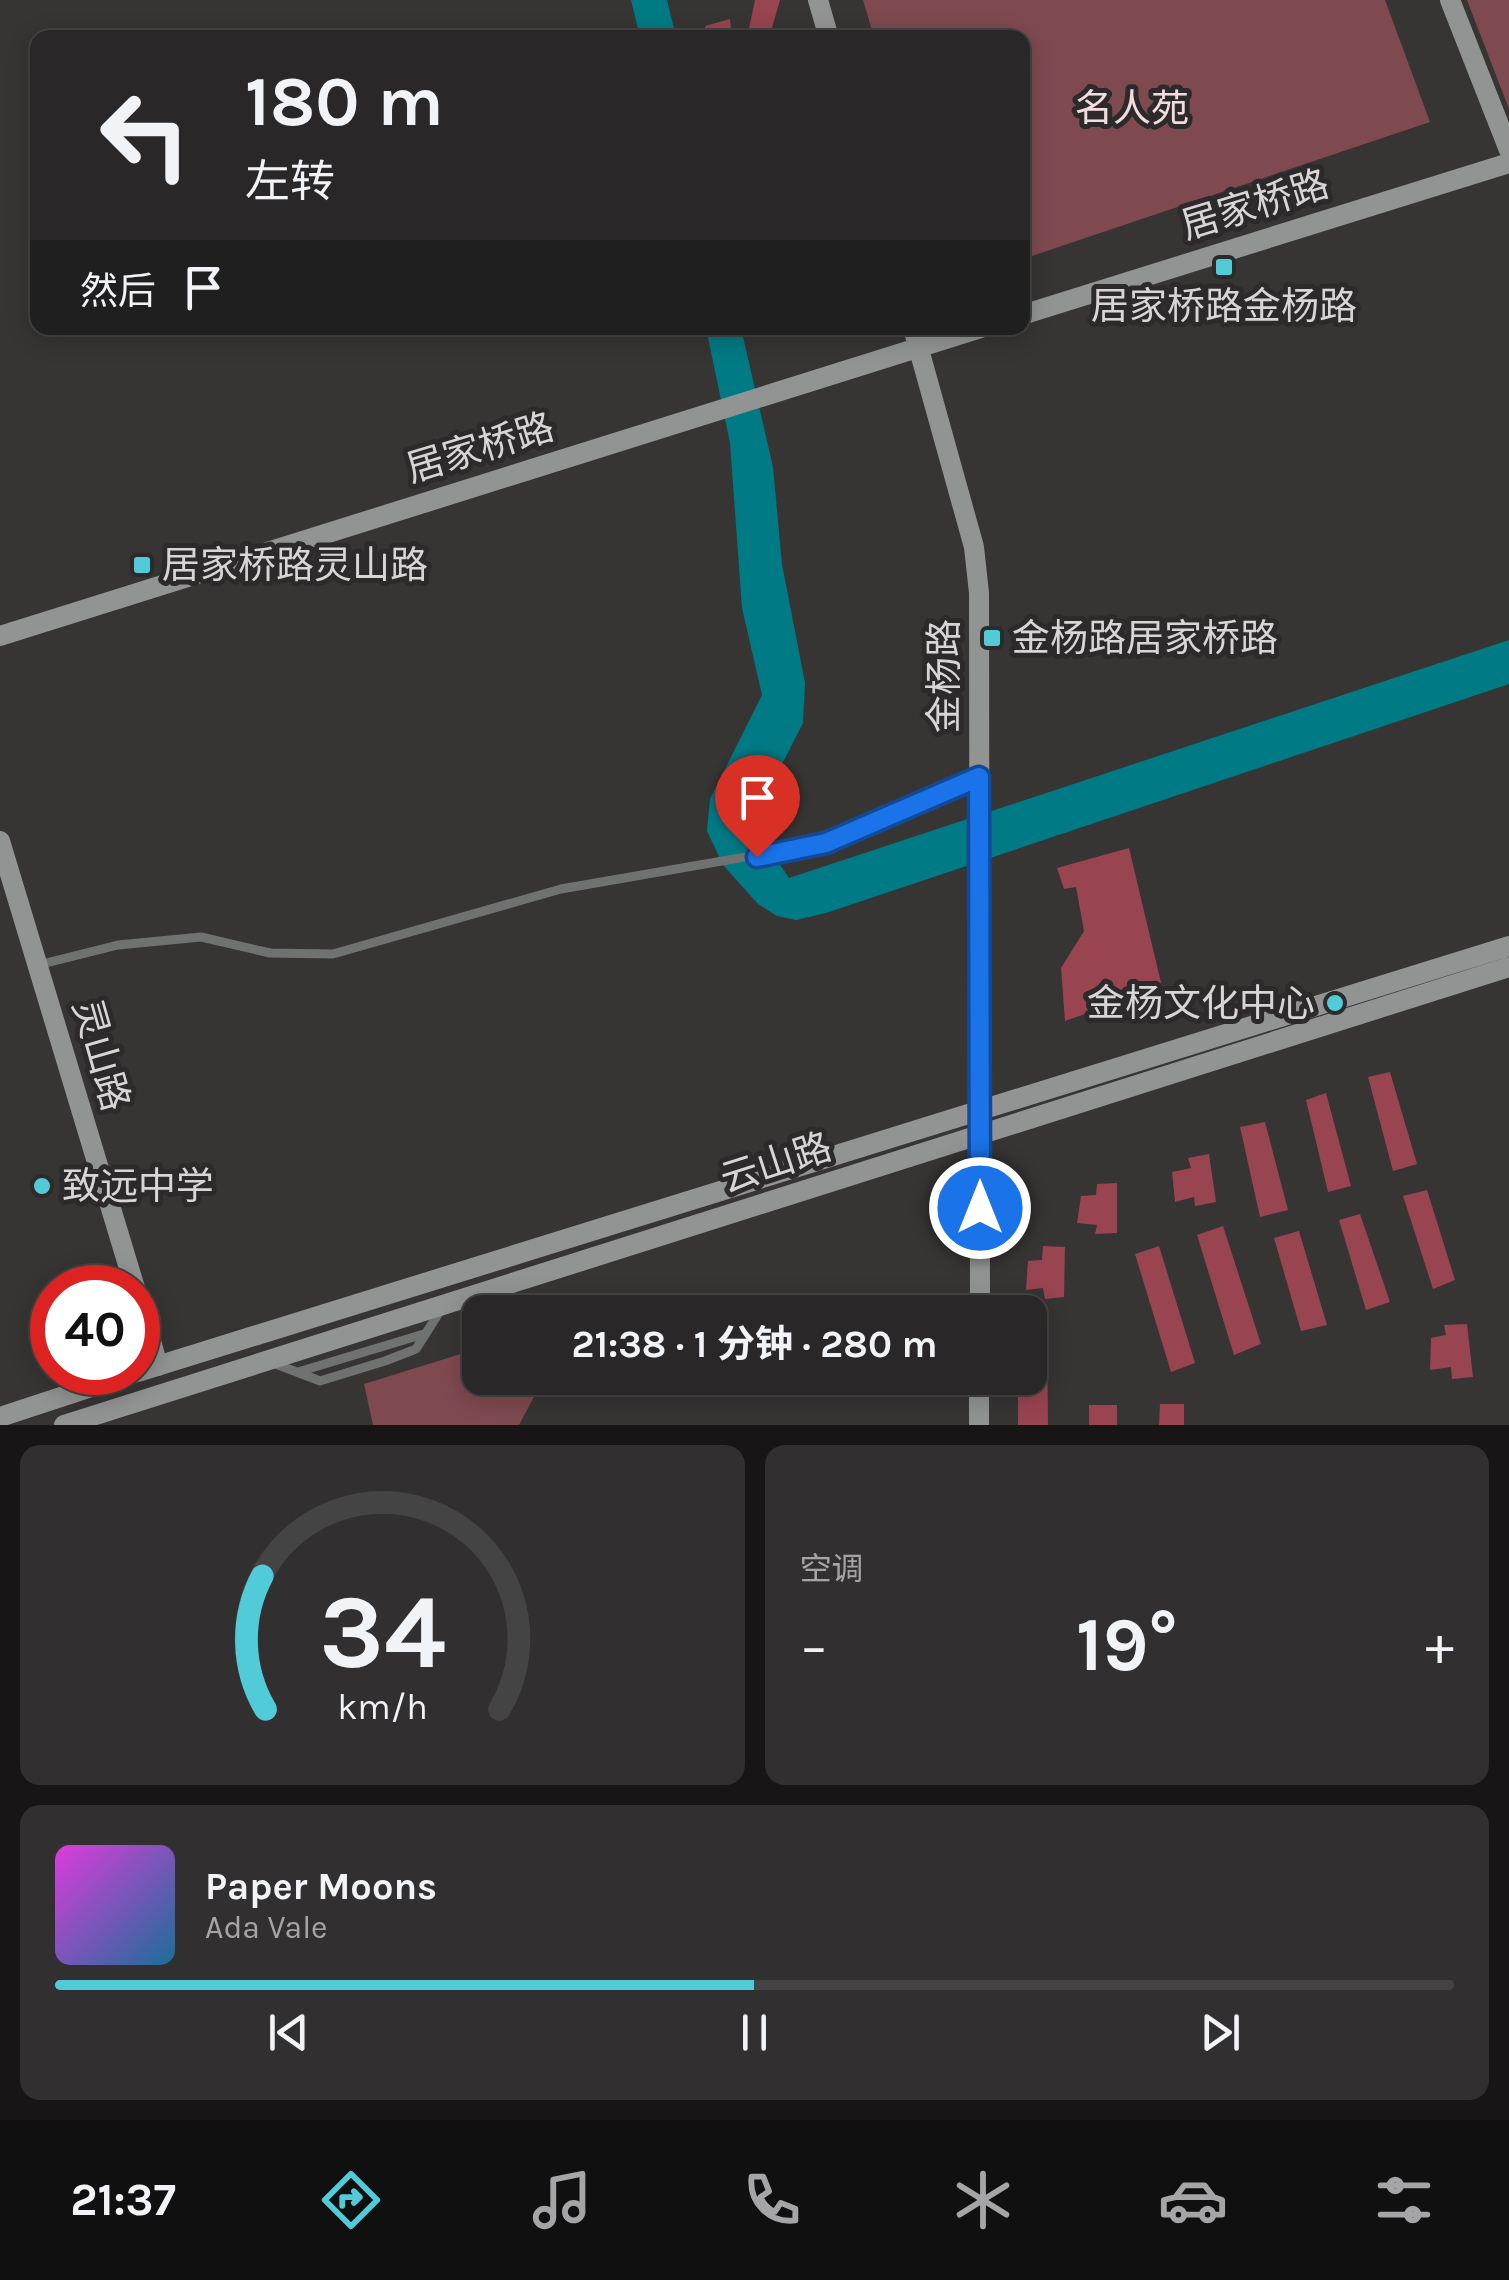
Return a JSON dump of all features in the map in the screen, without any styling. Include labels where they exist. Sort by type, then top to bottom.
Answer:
[{"type":"main road","points":[[818,0],[827,30]]},
{"type":"main road","points":[[1450,0],[1509,150]]},
{"type":"main road","name":"居家桥路","points":[[1030,312],[1509,163]]},
{"type":"main road","name":"居家桥路","points":[[0,636],[771,394],[916,337]]},
{"type":"main road","name":"金杨路","points":[[916,337],[974,547],[979,594],[980,1295]]},
{"type":"main road","name":"灵山路","points":[[0,842],[128,1265]]},
{"type":"main road","name":"云山路","points":[[64,1425],[444,1304],[1509,946]]},
{"type":"main road","name":"云山路","points":[[160,1365],[1509,968]]},
{"type":"main road","name":"云山路","points":[[0,1416],[65,1395]]},
{"type":"main road","points":[[979,1395],[979,1425]]},
{"type":"lane","points":[[38,965],[118,946],[201,937],[270,953],[333,954],[561,889],[786,853],[826,843],[979,787]]},
{"type":"lane","points":[[266,1360],[298,1372],[426,1333],[444,1304]]},
{"type":"green space","name":"名人苑","points":[[863,0],[1385,0],[1430,122],[1030,257],[1030,30],[872,30]]},
{"type":"green space","points":[[1467,0],[1509,0],[1509,109]]},
{"type":"green space","points":[[462,1354],[462,1395],[535,1395],[519,1425],[373,1425],[364,1384]]},
{"type":"water","points":[[631,0],[667,0],[674,30],[638,30]]},
{"type":"water","points":[[707,335],[743,335],[773,467],[782,564],[805,683],[803,723],[752,823],[789,878],[1509,640],[1509,684],[826,913],[796,920],[777,916],[758,904],[723,865],[707,831],[710,799],[762,695],[742,608],[730,443]]},
{"type":"building","points":[[755,0],[780,0],[771,30],[749,30]]},
{"type":"building","points":[[730,19],[731,30],[705,30],[705,26]]},
{"type":"building","points":[[1129,848],[1162,987],[1065,1021],[1061,968],[1084,931],[1076,887],[1064,889],[1057,868]]},
{"type":"building","points":[[1390,1072],[1417,1164],[1393,1171],[1368,1077]]},
{"type":"building","points":[[1326,1093],[1351,1186],[1328,1192],[1306,1100]]},
{"type":"building","points":[[1265,1122],[1288,1210],[1260,1217],[1240,1127]]},
{"type":"building","points":[[1209,1154],[1216,1202],[1195,1206],[1194,1197],[1175,1202],[1172,1172],[1191,1168],[1188,1158]]},
{"type":"building","points":[[1117,1183],[1117,1233],[1095,1234],[1097,1225],[1077,1223],[1081,1196],[1096,1195],[1097,1184]]},
{"type":"building","points":[[1427,1190],[1455,1280],[1433,1289],[1403,1196]]},
{"type":"building","points":[[1360,1214],[1390,1302],[1366,1310],[1339,1220]]},
{"type":"building","points":[[1223,1226],[1261,1344],[1234,1355],[1197,1235]]},
{"type":"building","points":[[1299,1231],[1327,1325],[1301,1331],[1274,1238]]},
{"type":"building","points":[[1043,1246],[1065,1247],[1064,1297],[1047,1299],[1043,1288],[1026,1290],[1028,1261],[1042,1260]]},
{"type":"building","points":[[1159,1246],[1195,1363],[1171,1372],[1135,1254]]},
{"type":"building","points":[[1047,1323],[1048,1425],[1018,1425],[1018,1395],[1047,1395]]},
{"type":"building","points":[[1467,1324],[1473,1377],[1452,1379],[1451,1367],[1430,1370],[1431,1338],[1446,1335],[1444,1325]]},
{"type":"building","points":[[1160,1404],[1184,1404],[1184,1425],[1159,1425]]},
{"type":"building","points":[[1089,1405],[1117,1405],[1117,1425],[1089,1425]]},
{"type":"place","name":"居家桥路金杨路","points":[[1224,267]]},
{"type":"place","name":"居家桥路灵山路","points":[[142,565]]},
{"type":"place","name":"金杨路居家桥路","points":[[992,638]]},
{"type":"place","name":"金杨文化中心","points":[[1335,1003]]},
{"type":"place","name":"致远中学","points":[[42,1186]]},
{"type":"route","points":[[757,857],[826,843],[979,777],[980,1208]]}]
